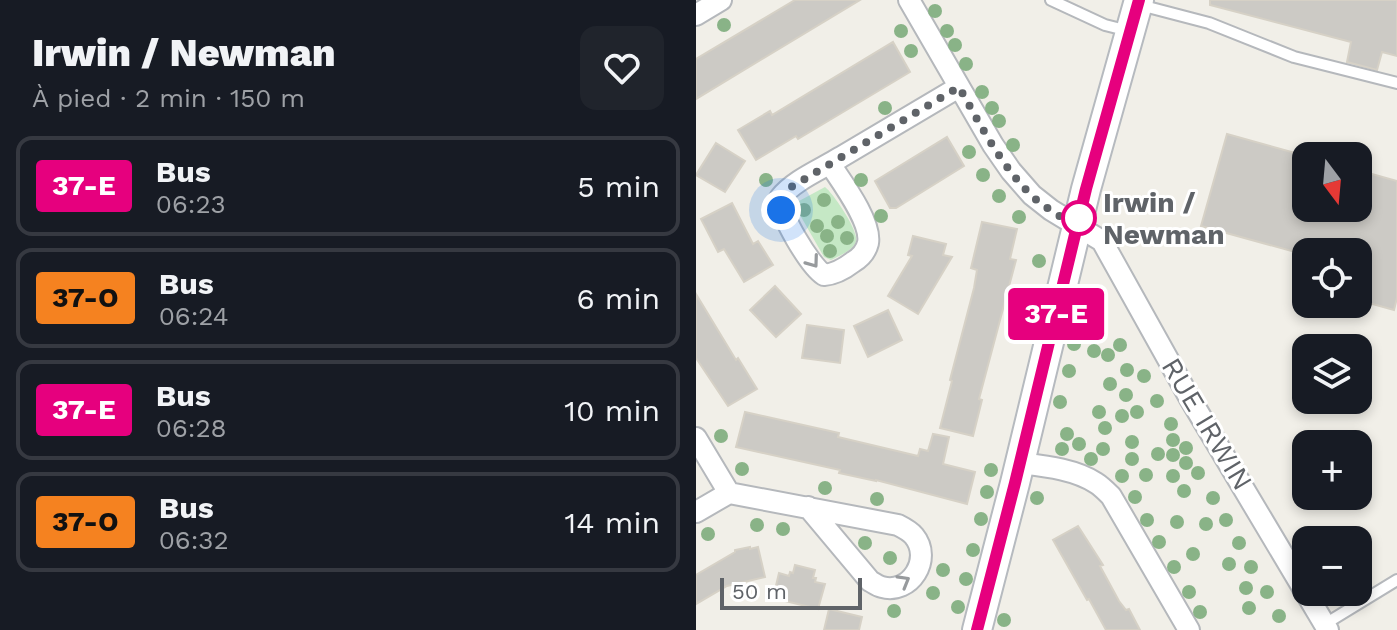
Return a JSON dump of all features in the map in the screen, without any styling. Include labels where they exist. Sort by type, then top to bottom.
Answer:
[{"type":"street","points":[[697,13],[721,0]]},
{"type":"street","name":"RUE IRWIN","points":[[909,0],[1011,171],[1032,195],[1051,210],[1102,241],[1189,397],[1326,627]]},
{"type":"street","points":[[977,630],[1086,189],[1136,12]]},
{"type":"street","points":[[830,164],[863,219],[868,242],[856,261],[824,275],[813,264],[786,219],[780,198],[788,189],[959,87]]},
{"type":"street","points":[[696,438],[729,493]]},
{"type":"street","points":[[1020,463],[1078,475],[1095,482],[1111,496],[1189,630]]},
{"type":"street","points":[[696,512],[729,493],[808,507],[898,525],[917,540],[921,558],[919,569],[911,580],[899,587],[882,587],[870,581],[808,507]]},
{"type":"lane","points":[[1051,0],[1105,25],[1136,12],[1209,23],[1294,57],[1397,83]]},
{"type":"lane","points":[[1326,627],[1397,580]]},
{"type":"green space","points":[[825,187],[845,212],[856,236],[852,247],[831,260],[824,257],[796,208],[799,201]]},
{"type":"building","points":[[795,0],[860,0],[696,99],[696,59]]},
{"type":"building","points":[[1210,0],[1397,0],[1397,56],[1382,52],[1377,70],[1347,62],[1351,42],[1210,5]]},
{"type":"building","points":[[893,42],[910,72],[798,139],[796,136],[756,160],[738,130],[770,111],[772,115]]},
{"type":"building","points":[[1227,134],[1292,152],[1292,222],[1372,222],[1372,174],[1397,181],[1397,298],[1394,310],[1372,304],[1372,238],[1292,238],[1292,251],[1201,226]]},
{"type":"building","points":[[947,137],[964,166],[896,208],[890,208],[875,181]]},
{"type":"building","points":[[716,143],[745,161],[725,192],[696,175]]},
{"type":"building","points":[[732,203],[753,244],[758,241],[773,265],[744,282],[724,249],[718,252],[701,219]]},
{"type":"building","points":[[982,222],[1017,229],[1010,259],[1016,260],[979,399],[982,400],[973,436],[940,428],[974,288],[977,270],[971,268]]},
{"type":"building","points":[[913,236],[946,244],[943,255],[952,257],[918,314],[888,296],[912,256],[908,255]]},
{"type":"building","points":[[775,286],[801,314],[776,337],[750,310]]},
{"type":"building","points":[[696,294],[757,389],[728,406],[696,358]]},
{"type":"building","points":[[888,310],[902,340],[868,357],[854,326]]},
{"type":"building","points":[[807,325],[844,330],[840,363],[802,358]]},
{"type":"building","points":[[745,412],[839,433],[838,437],[918,456],[920,449],[928,451],[933,434],[949,437],[943,464],[975,472],[967,504],[839,473],[840,470],[736,447]]},
{"type":"building","points":[[1078,526],[1103,565],[1100,566],[1119,601],[1126,610],[1129,609],[1140,630],[1106,630],[1087,600],[1053,540]]},
{"type":"building","points":[[758,547],[765,577],[727,586],[696,604],[696,575],[735,550]]},
{"type":"building","points":[[795,565],[815,570],[815,582],[825,584],[818,609],[773,598],[779,573],[789,576]]},
{"type":"building","points":[[829,609],[862,617],[859,630],[824,630]]},
{"type":"bus line","name":"37-E","points":[[977,630],[1086,189],[1139,0]]},
{"type":"place","name":"Irwin / Newman","points":[[1079,218]]},
{"type":"route","points":[[781,210],[780,198],[788,189],[959,87],[993,145],[1032,195],[1077,226],[1079,218]]}]
